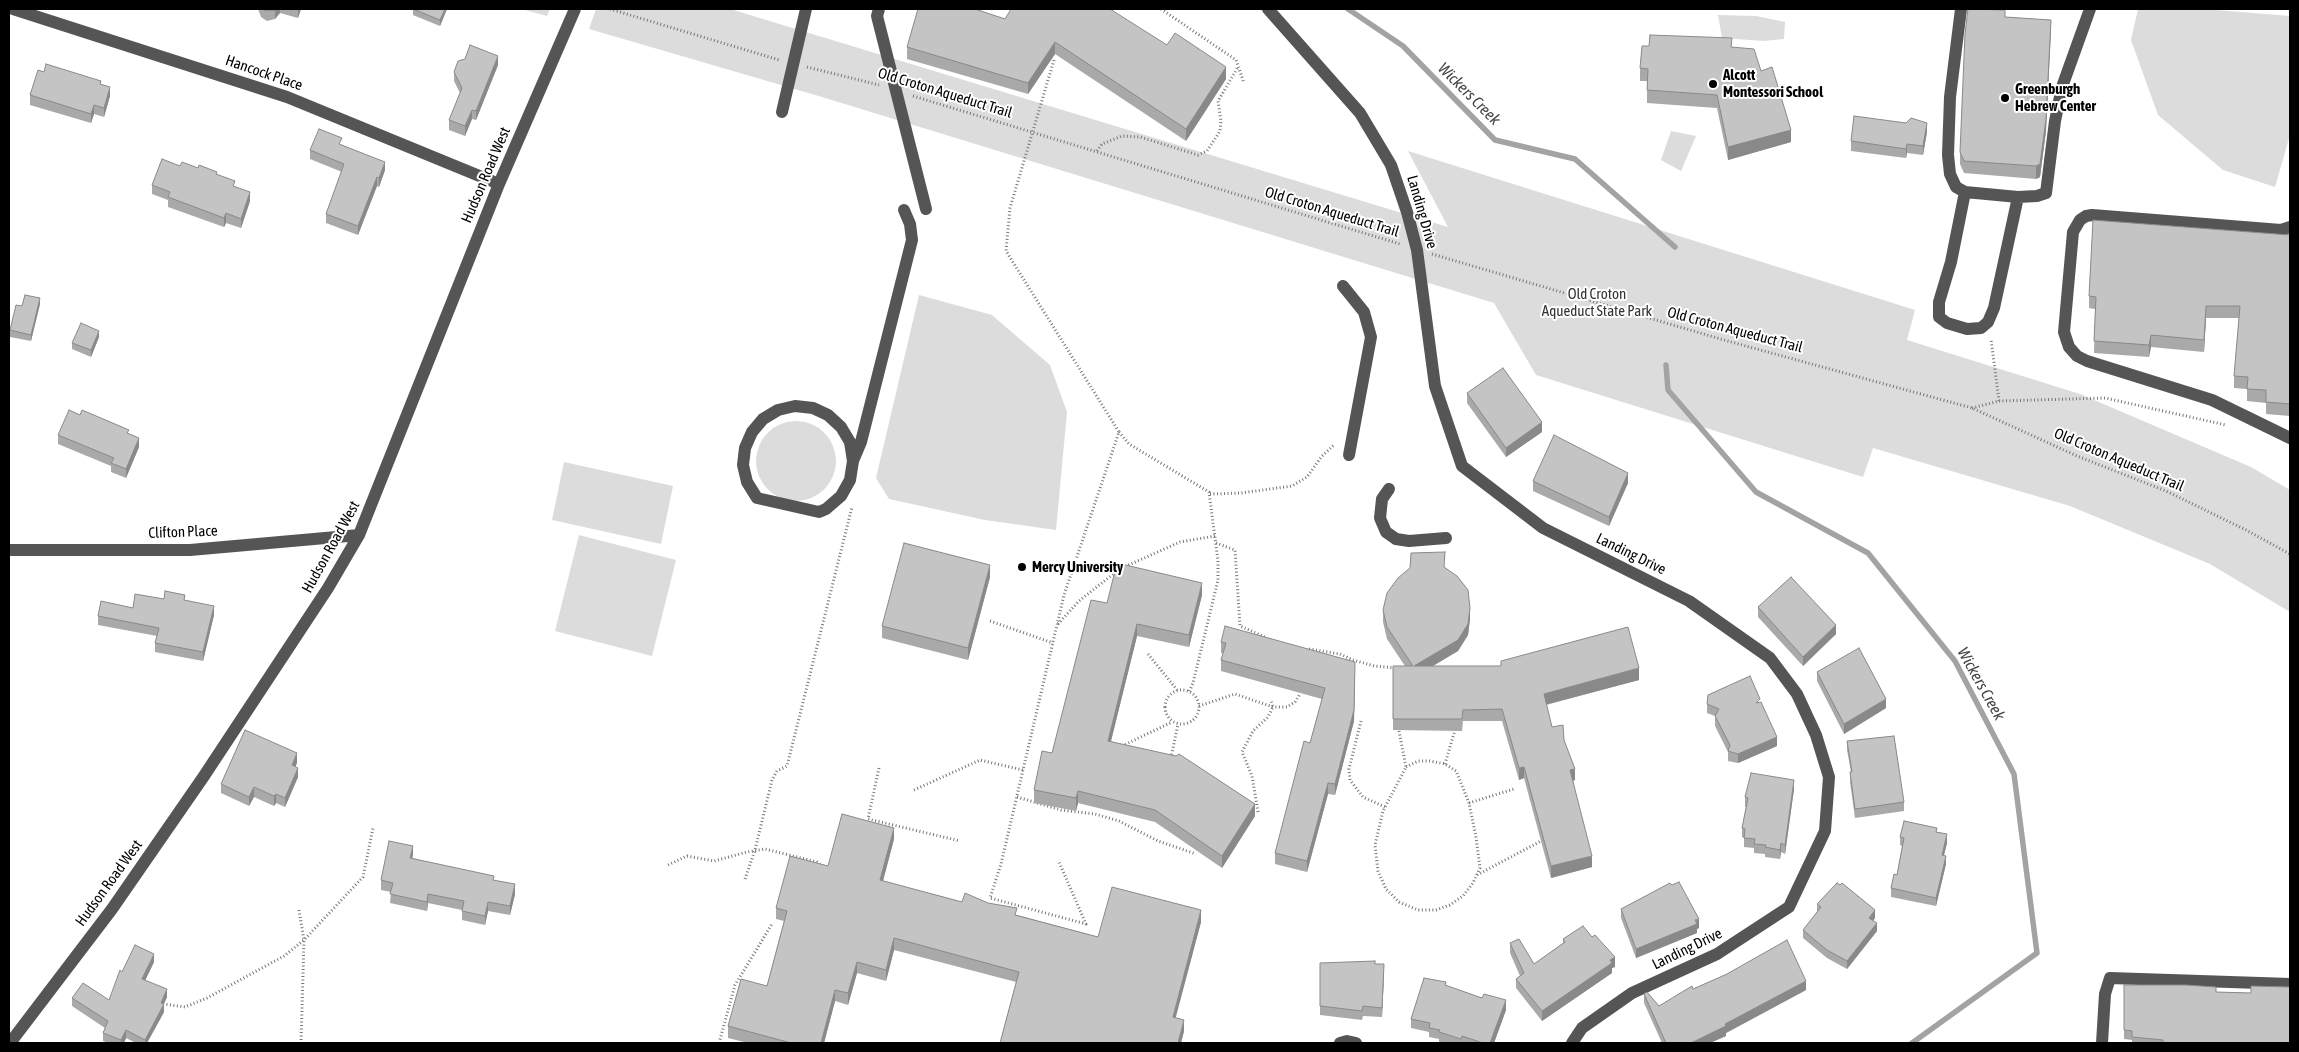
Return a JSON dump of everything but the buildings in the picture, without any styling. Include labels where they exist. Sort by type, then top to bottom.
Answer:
[{"type":"street","name":"Hancock Place","points":[[13,9],[287,97],[499,184]]},
{"type":"street","name":"Hudson Road West","points":[[10,1043],[112,908],[204,776],[328,588],[359,535],[499,184],[575,9]]},
{"type":"street","points":[[782,112],[806,9]]},
{"type":"street","points":[[879,9],[877,16],[926,209]]},
{"type":"street","name":"Landing Drive","points":[[1268,9],[1336,84],[1368,126],[1394,172],[1417,250],[1435,386],[1462,466],[1543,528],[1689,601],[1770,658],[1797,694],[1816,734],[1829,777],[1825,831],[1789,907],[1717,954],[1632,993],[1582,1028],[1572,1043]]},
{"type":"street","points":[[1961,9],[1950,97],[1948,155],[1950,174],[1956,187],[1965,192],[2018,197],[2037,196],[2046,193],[2062,87],[2090,9]]},
{"type":"street","points":[[1965,192],[1951,262],[1940,302],[1939,317],[1947,323],[1967,329],[1981,328],[1988,322],[1994,308],[2018,197]]},
{"type":"street","points":[[853,461],[850,442],[841,427],[828,415],[813,408],[795,406],[778,410],[763,419],[752,432],[745,448],[743,465],[747,482],[757,498],[819,512],[826,509],[841,496],[850,480],[853,461],[861,442],[912,240],[910,224],[904,210]]},
{"type":"street","points":[[2290,227],[2280,230],[2086,216],[2080,220],[2074,232],[2064,332],[2069,347],[2077,356],[2086,361],[2212,400],[2290,438]]},
{"type":"street","points":[[1343,286],[1364,312],[1371,338],[1350,455]]},
{"type":"street","points":[[1389,489],[1382,499],[1380,518],[1386,532],[1396,539],[1409,541],[1446,538]]},
{"type":"street","name":"Clifton Place","points":[[9,550],[190,550],[359,535]]},
{"type":"street","points":[[2102,1043],[2105,994],[2110,978],[2290,984]]},
{"type":"street","points":[[1340,1043],[1347,1041],[1356,1043]]},
{"type":"path","name":"Old Croton Aqueduct Trail","points":[[610,9],[794,64],[850,76],[1417,250],[1724,340],[1972,408],[2078,456],[2166,491],[2290,554]]},
{"type":"path","points":[[1161,9],[1236,60],[1244,83]]},
{"type":"path","points":[[1054,60],[1010,208],[1006,251],[1119,432],[1129,444],[1210,492],[1218,580],[1193,683],[1189,692]]},
{"type":"path","points":[[1097,152],[1102,144],[1122,136],[1140,137],[1198,155],[1206,151],[1220,131],[1221,121],[1218,101],[1238,67]]},
{"type":"path","points":[[1988,322],[1999,401]]},
{"type":"path","points":[[1972,408],[1999,401],[2104,398],[2234,427]]},
{"type":"path","points":[[1059,862],[1086,924],[990,898],[1001,864],[1064,594],[1119,432]]},
{"type":"path","points":[[1210,494],[1234,494],[1292,486],[1307,477],[1322,456],[1338,441]]},
{"type":"path","points":[[745,879],[755,850],[772,780],[778,771],[787,766],[854,499]]},
{"type":"path","points":[[1057,625],[1079,601],[1124,566],[1180,542],[1215,536]]},
{"type":"path","points":[[1216,543],[1235,550],[1240,626],[1269,639]]},
{"type":"path","points":[[990,621],[1053,643]]},
{"type":"path","points":[[1299,648],[1340,654],[1374,666],[1402,668]]},
{"type":"path","points":[[1148,654],[1178,691]]},
{"type":"path","points":[[1178,691],[1189,692],[1194,695],[1199,706],[1196,716],[1193,720],[1178,724],[1173,722],[1167,716],[1165,704],[1172,693],[1178,691]]},
{"type":"path","points":[[1199,706],[1235,694],[1273,707],[1287,707],[1295,702],[1300,694]]},
{"type":"path","points":[[1258,812],[1252,776],[1242,752],[1253,731],[1268,717],[1273,707],[1271,701]]},
{"type":"path","points":[[1361,721],[1349,770],[1350,780],[1363,797],[1384,807]]},
{"type":"path","points":[[1119,748],[1173,722]]},
{"type":"path","points":[[1170,761],[1178,724]]},
{"type":"path","points":[[1445,764],[1455,730]]},
{"type":"path","points":[[1399,731],[1406,767]]},
{"type":"path","points":[[914,790],[980,760],[1023,770]]},
{"type":"path","points":[[1418,761],[1445,764],[1456,772],[1469,803],[1480,868],[1463,896],[1450,906],[1436,910],[1418,910],[1399,902],[1386,889],[1378,871],[1375,845],[1384,807],[1406,767],[1418,761]]},
{"type":"path","points":[[879,768],[868,819],[960,841]]},
{"type":"path","points":[[1469,803],[1514,788]]},
{"type":"path","points":[[1017,797],[1062,810],[1095,814],[1111,819],[1158,841],[1196,854]]},
{"type":"path","points":[[163,1004],[185,1007],[207,998],[284,956],[304,940],[364,878],[373,828]]},
{"type":"path","points":[[1476,876],[1541,841]]},
{"type":"path","points":[[668,865],[687,856],[714,861],[766,849],[817,862],[826,871]]},
{"type":"path","points":[[299,910],[304,940],[301,1043]]},
{"type":"path","points":[[719,1043],[735,985],[772,924]]},
{"type":"green space","points":[[521,9],[550,9],[547,16]]},
{"type":"green space","name":"Old Croton Aqueduct State Park","points":[[596,9],[730,9],[1448,227],[1408,151],[1915,310],[1907,340],[2080,394],[2251,467],[2290,490],[2290,612],[2210,564],[2070,506],[1873,448],[1863,477],[1536,375],[1494,303],[822,97],[589,29]]},
{"type":"green space","points":[[2138,9],[2204,9],[2290,16],[2290,135],[2275,187],[2223,170],[2158,115],[2131,40]]},
{"type":"green space","points":[[1718,15],[1756,16],[1785,22],[1784,39],[1764,41],[1722,38]]},
{"type":"green space","points":[[1671,131],[1696,136],[1681,171],[1661,160]]},
{"type":"green space","points":[[919,295],[992,315],[1050,365],[1067,412],[1056,530],[985,520],[889,499],[876,478]]},
{"type":"green space","points":[[796,421],[811,424],[824,433],[833,446],[836,461],[833,476],[824,489],[811,498],[796,501],[781,498],[768,489],[759,476],[756,461],[759,446],[768,433],[781,424]]},
{"type":"green space","points":[[564,462],[673,486],[661,544],[552,520]]},
{"type":"green space","points":[[579,535],[676,560],[652,656],[555,631]]},
{"type":"waterway","name":"Wickers Creek","points":[[1348,9],[1403,46],[1495,140],[1575,159],[1675,247]]},
{"type":"waterway","name":"Wickers Creek","points":[[1666,365],[1668,390],[1756,492],[1868,553],[1955,661],[2014,774],[2037,953],[1912,1043]]},
{"type":"place","name":"Alcott Montessori School","points":[[1713,84]]},
{"type":"place","name":"Greenburgh Hebrew Center","points":[[2005,98]]},
{"type":"place","name":"Mercy University","points":[[1022,567]]}]
